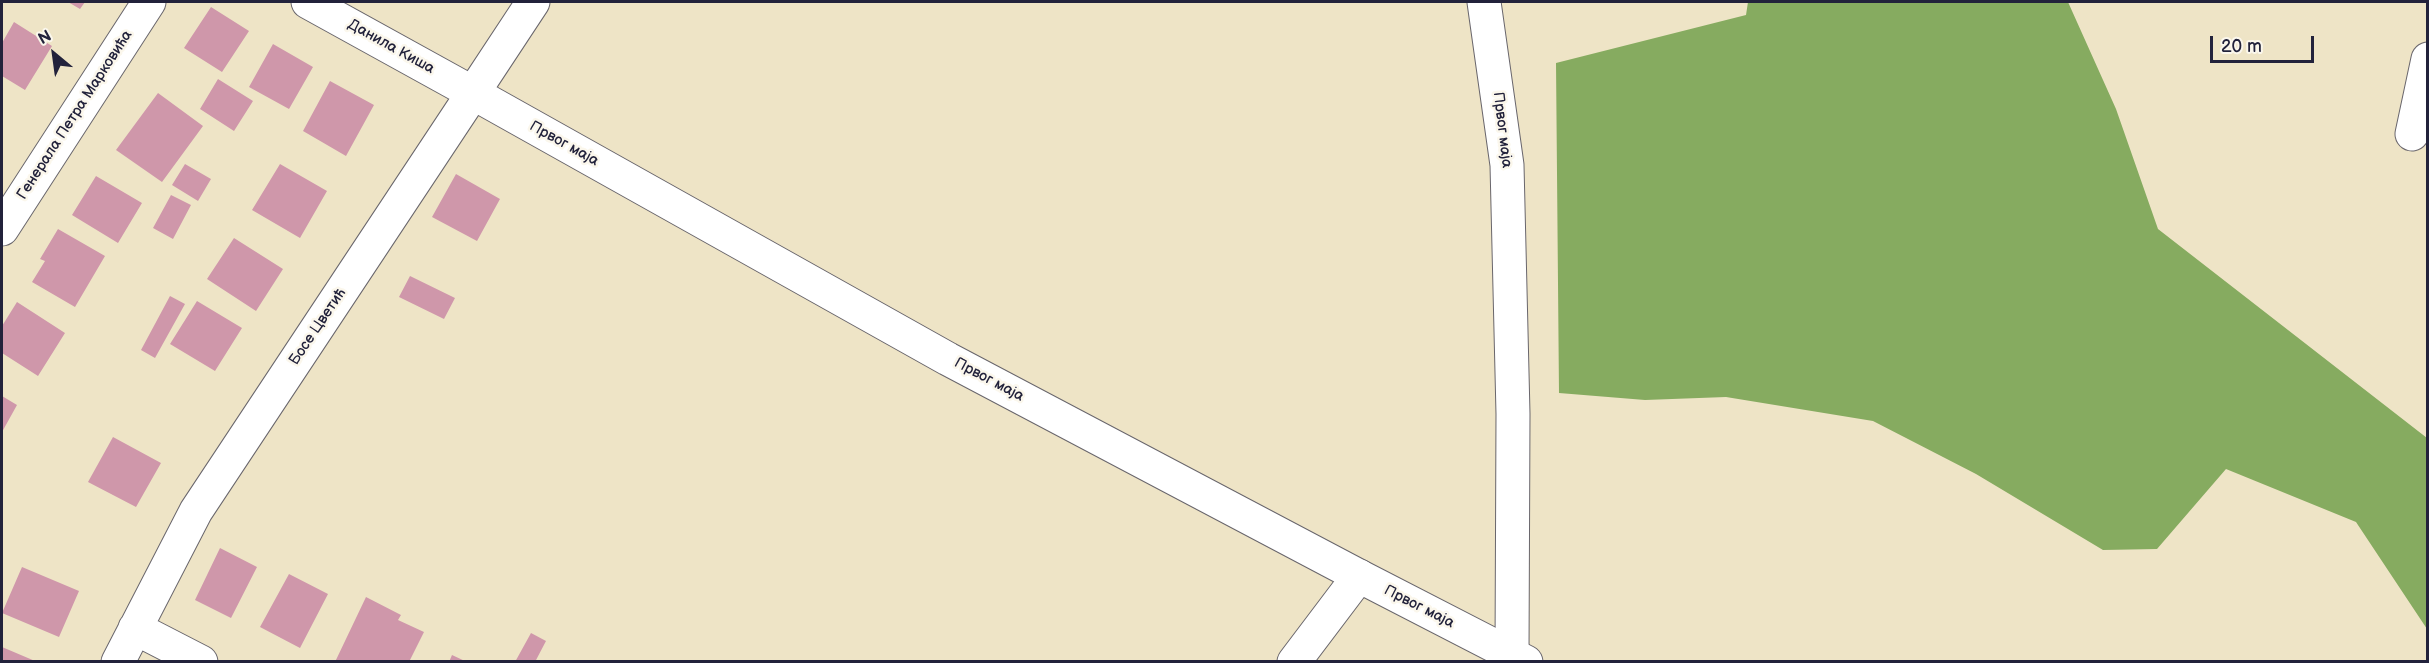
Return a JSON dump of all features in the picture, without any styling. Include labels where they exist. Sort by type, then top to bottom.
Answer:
[{"type":"street","name":"Генерала Петра Марковића","points":[[2,228],[149,2]]},
{"type":"street","name":"Данила Киша","points":[[308,2],[474,93]]},
{"type":"street","name":"Босе Цветић","points":[[118,662],[196,511],[533,2]]},
{"type":"street","name":"Првог маја","points":[[474,93],[948,359],[1519,658],[1507,165],[1484,2]]},
{"type":"street","points":[[2412,135],[2427,59]]},
{"type":"street","points":[[1294,662],[1359,576]]},
{"type":"street","points":[[135,628],[201,662]]},
{"type":"green space","points":[[1748,2],[2068,2],[2116,109],[2158,229],[2427,438],[2427,629],[2356,522],[2226,469],[2157,549],[2103,550],[1976,474],[1873,421],[1726,397],[1645,400],[1559,393],[1556,63],[1746,15]]},
{"type":"building","points":[[68,2],[85,2],[80,9]]},
{"type":"building","points":[[211,7],[249,31],[222,72],[184,48]]},
{"type":"building","points":[[14,22],[52,46],[25,90],[2,76],[2,43]]},
{"type":"building","points":[[273,44],[313,67],[289,109],[249,87]]},
{"type":"building","points":[[218,79],[253,101],[234,131],[200,109]]},
{"type":"building","points":[[330,81],[374,105],[346,156],[303,131]]},
{"type":"building","points":[[158,93],[203,126],[162,182],[116,150]]},
{"type":"building","points":[[185,164],[211,179],[198,201],[172,185]]},
{"type":"building","points":[[280,164],[327,191],[300,238],[252,210]]},
{"type":"building","points":[[456,174],[500,199],[477,241],[432,217]]},
{"type":"building","points":[[96,176],[142,203],[118,243],[72,215]]},
{"type":"building","points":[[171,195],[191,205],[173,239],[153,228]]},
{"type":"building","points":[[58,229],[105,256],[75,307],[32,282],[45,261],[40,259]]},
{"type":"building","points":[[234,238],[283,269],[256,311],[207,279]]},
{"type":"building","points":[[410,276],[455,298],[444,319],[399,297]]},
{"type":"building","points":[[170,296],[185,304],[155,358],[141,350]]},
{"type":"building","points":[[197,301],[242,328],[215,371],[170,344]]},
{"type":"building","points":[[17,302],[65,333],[38,376],[2,353],[2,326]]},
{"type":"building","points":[[2,396],[17,405],[2,432]]},
{"type":"building","points":[[113,437],[161,463],[136,507],[88,482]]},
{"type":"building","points":[[220,548],[257,567],[231,618],[195,600]]},
{"type":"building","points":[[22,567],[79,591],[59,637],[2,613]]},
{"type":"building","points":[[289,574],[328,594],[300,648],[260,627]]},
{"type":"building","points":[[366,597],[401,615],[398,620],[424,632],[409,662],[335,662]]},
{"type":"building","points":[[531,633],[546,641],[535,662],[515,662]]},
{"type":"building","points":[[2,647],[35,661],[35,662],[2,662]]},
{"type":"building","points":[[452,655],[467,662],[449,662]]}]
